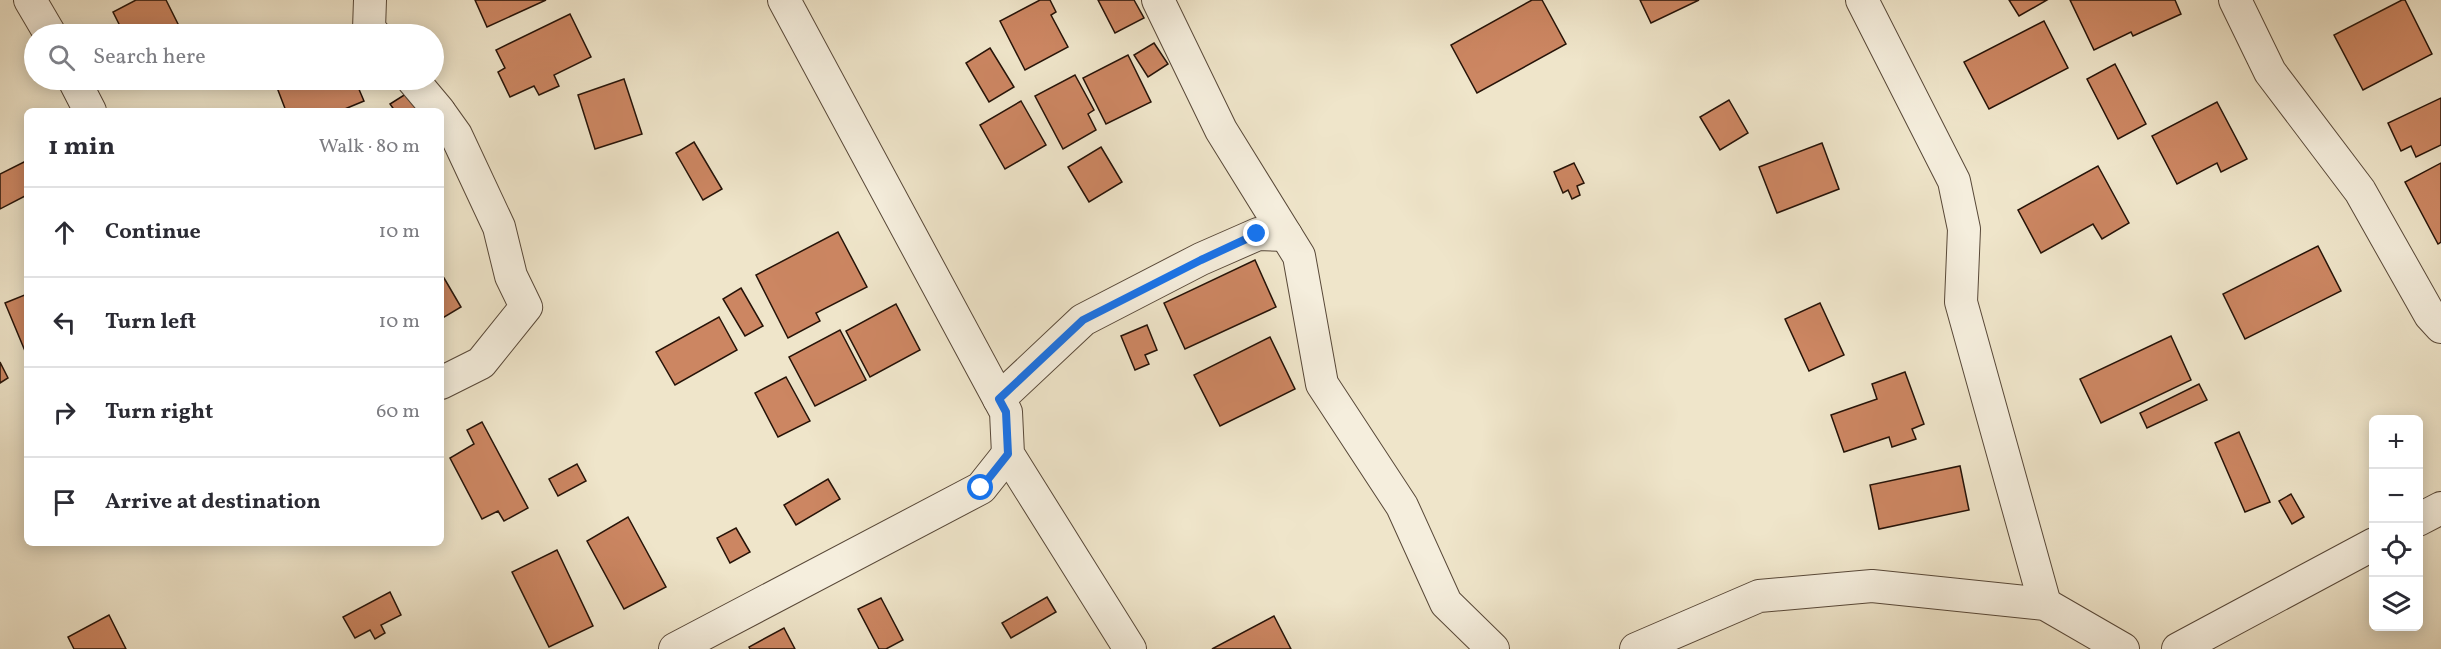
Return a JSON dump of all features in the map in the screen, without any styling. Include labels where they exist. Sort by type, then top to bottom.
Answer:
[{"type":"street","points":[[30,0],[44,24]]},
{"type":"street","points":[[369,24],[370,0]]},
{"type":"street","points":[[784,0],[1006,412],[1008,454],[1130,649]]},
{"type":"street","points":[[1158,0],[1221,130],[1299,256],[1322,384],[1402,506],[1446,603],[1493,649]]},
{"type":"street","points":[[1862,0],[1954,181],[1964,229],[1961,302],[2045,604]]},
{"type":"street","points":[[2235,0],[2270,72],[2360,191],[2430,315],[2441,327]]},
{"type":"street","points":[[79,90],[88,108]]},
{"type":"street","points":[[421,90],[437,108]]},
{"type":"street","points":[[444,118],[456,135],[499,227],[511,276],[526,307],[482,363],[444,382]]},
{"type":"street","points":[[999,399],[1083,320],[1257,234],[1286,235]]},
{"type":"street","points":[[675,649],[981,488],[1008,454]]},
{"type":"street","points":[[2423,517],[2441,508]]},
{"type":"street","points":[[2178,649],[2369,546]]},
{"type":"street","points":[[1636,649],[1758,596],[1872,586],[2045,604],[2123,649]]},
{"type":"building","points":[[136,0],[166,0],[178,24],[119,24],[113,12]]},
{"type":"building","points":[[475,0],[546,0],[487,27]]},
{"type":"building","points":[[1040,0],[1050,0],[1056,12],[1051,15],[1068,47],[1025,70],[1000,21]]},
{"type":"building","points":[[1098,0],[1134,0],[1144,18],[1115,33]]},
{"type":"building","points":[[1532,0],[1542,0],[1566,44],[1477,93],[1451,45]]},
{"type":"building","points":[[1640,0],[1699,0],[1651,23]]},
{"type":"building","points":[[2009,0],[2047,0],[2019,16]]},
{"type":"building","points":[[2070,0],[2175,0],[2181,14],[2133,36],[2131,32],[2094,50]]},
{"type":"building","points":[[2405,0],[2432,54],[2363,90],[2334,35]]},
{"type":"building","points":[[570,14],[591,57],[554,75],[559,86],[539,95],[534,86],[510,97],[498,72],[505,68],[496,50]]},
{"type":"building","points":[[2044,21],[2068,68],[1989,109],[1964,62]]},
{"type":"building","points":[[1154,43],[1168,64],[1148,77],[1134,55]]},
{"type":"building","points":[[990,48],[1014,87],[989,102],[966,63]]},
{"type":"building","points":[[1128,55],[1151,102],[1106,124],[1083,78]]},
{"type":"building","points":[[2115,64],[2146,124],[2118,139],[2087,79]]},
{"type":"building","points":[[1075,75],[1094,110],[1088,114],[1096,130],[1063,149],[1035,96]]},
{"type":"building","points":[[624,79],[642,134],[595,149],[578,95]]},
{"type":"building","points":[[278,90],[359,90],[364,101],[347,108],[285,108]]},
{"type":"building","points":[[412,90],[423,108],[393,108],[390,104]]},
{"type":"building","points":[[2441,98],[2441,145],[2416,157],[2411,146],[2401,151],[2388,123]]},
{"type":"building","points":[[1729,100],[1748,133],[1720,150],[1700,117]]},
{"type":"building","points":[[1021,101],[1046,145],[1005,169],[980,125]]},
{"type":"building","points":[[2217,102],[2247,159],[2221,172],[2217,163],[2177,184],[2152,136]]},
{"type":"building","points":[[694,142],[722,189],[703,200],[676,153]]},
{"type":"building","points":[[1822,143],[1839,189],[1777,213],[1759,167]]},
{"type":"building","points":[[1101,147],[1122,182],[1089,202],[1068,167]]},
{"type":"building","points":[[24,162],[24,197],[0,209],[0,174]]},
{"type":"building","points":[[1574,163],[1584,183],[1577,186],[1580,195],[1572,199],[1568,190],[1563,193],[1554,172]]},
{"type":"building","points":[[2441,163],[2441,242],[2438,244],[2405,182]]},
{"type":"building","points":[[2098,166],[2129,223],[2102,239],[2093,224],[2041,253],[2018,210]]},
{"type":"building","points":[[838,232],[867,287],[816,313],[820,321],[788,338],[756,275]]},
{"type":"building","points":[[2318,246],[2341,291],[2245,339],[2223,294]]},
{"type":"building","points":[[1255,260],[1276,307],[1185,349],[1164,303]]},
{"type":"building","points":[[444,278],[461,307],[444,317]]},
{"type":"building","points":[[741,288],[763,326],[745,336],[723,299]]},
{"type":"building","points":[[24,295],[24,349],[5,303]]},
{"type":"building","points":[[1820,303],[1844,355],[1809,371],[1785,319]]},
{"type":"building","points":[[896,304],[920,350],[870,377],[846,331]]},
{"type":"building","points":[[719,317],[737,350],[675,385],[656,352]]},
{"type":"building","points":[[1147,325],[1157,350],[1145,355],[1149,364],[1135,370],[1121,336]]},
{"type":"building","points":[[840,330],[866,380],[815,406],[789,357]]},
{"type":"building","points":[[2171,336],[2191,380],[2101,423],[2080,379]]},
{"type":"building","points":[[1270,337],[1295,389],[1220,426],[1194,375]]},
{"type":"building","points":[[0,362],[8,378],[0,383]]},
{"type":"building","points":[[1905,372],[1924,424],[1912,429],[1916,439],[1892,447],[1889,437],[1844,452],[1831,415],[1877,399],[1872,384]]},
{"type":"building","points":[[786,377],[810,421],[778,437],[755,393]]},
{"type":"building","points":[[2199,384],[2207,400],[2147,428],[2140,413]]},
{"type":"building","points":[[482,422],[528,508],[504,521],[498,511],[482,519],[450,458],[474,444],[467,430]]},
{"type":"building","points":[[2239,432],[2270,502],[2245,512],[2215,443]]},
{"type":"building","points":[[577,464],[586,481],[558,496],[549,479]]},
{"type":"building","points":[[1960,466],[1969,510],[1879,529],[1870,485]]},
{"type":"building","points":[[828,479],[840,499],[796,525],[784,505]]},
{"type":"building","points":[[2291,494],[2304,517],[2292,524],[2279,501]]},
{"type":"building","points":[[628,517],[666,587],[624,609],[587,541]]},
{"type":"building","points":[[736,528],[750,552],[730,563],[717,538]]},
{"type":"building","points":[[557,550],[593,626],[549,647],[512,572]]},
{"type":"building","points":[[390,592],[401,615],[381,625],[385,633],[375,639],[370,630],[355,638],[343,617]]},
{"type":"building","points":[[1047,597],[1056,612],[1011,638],[1002,623]]},
{"type":"building","points":[[881,598],[903,640],[886,649],[879,649],[858,609]]},
{"type":"building","points":[[109,615],[126,649],[74,649],[68,637]]},
{"type":"building","points":[[1274,616],[1291,649],[1212,649]]},
{"type":"building","points":[[784,628],[795,649],[750,649],[749,647]]},
{"type":"route","points":[[981,488],[1008,454],[1006,412],[999,399],[1083,320],[1257,234]]}]
